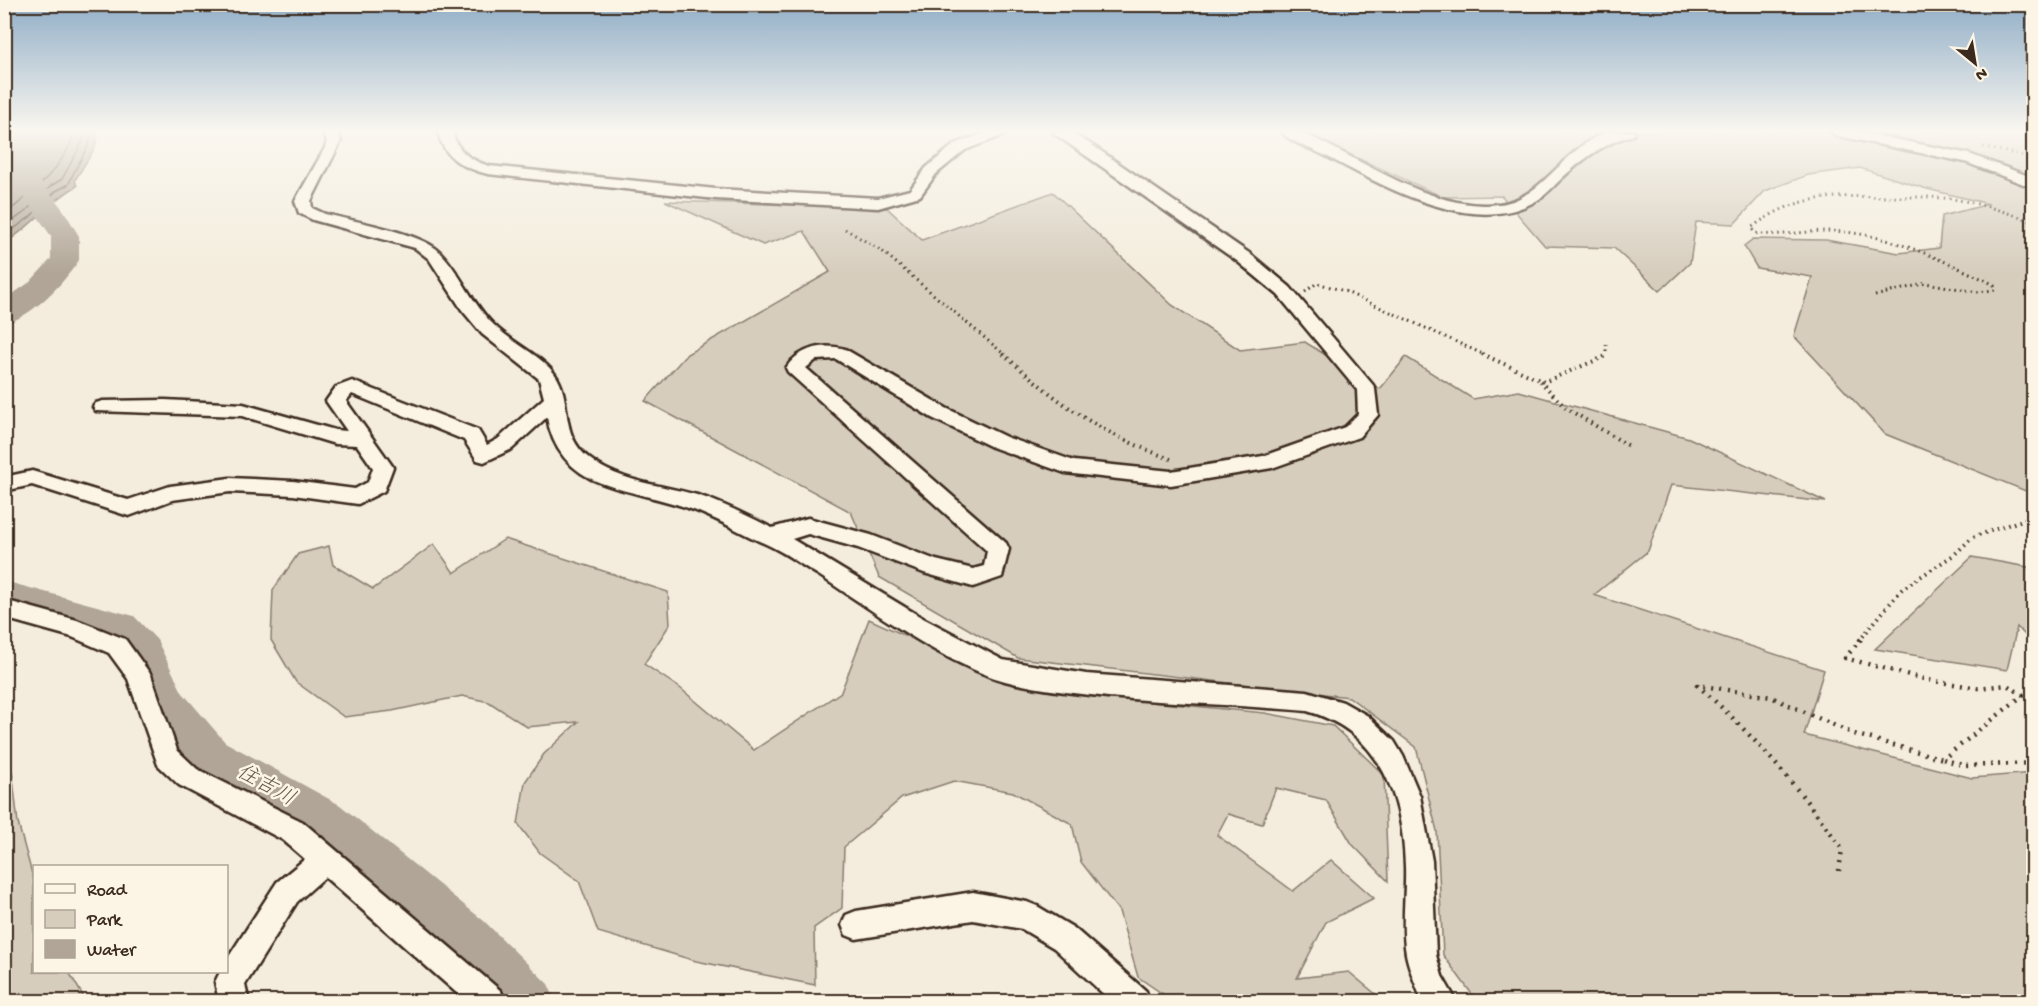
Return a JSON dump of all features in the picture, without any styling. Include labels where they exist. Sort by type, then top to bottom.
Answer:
[{"type":"street","points":[[315,179],[303,201],[305,210],[319,217],[421,244],[435,256],[468,306],[488,330],[547,376],[552,387],[559,436],[569,452],[585,466],[607,477],[694,502],[769,537],[902,618],[973,658],[1013,673],[1081,683],[1307,701],[1341,712],[1371,733],[1394,763],[1408,796],[1419,868],[1418,935],[1421,963],[1434,992],[1442,1002]]},
{"type":"street","points":[[573,179],[716,194],[878,203],[915,193],[925,179]]},
{"type":"street","points":[[769,537],[808,525],[863,541],[932,567],[973,578],[994,571],[998,549],[795,368],[811,354],[839,353],[949,418],[999,442],[1072,468],[1171,478],[1265,463],[1352,432],[1368,415],[1366,389],[1284,291],[1243,257],[1131,179]]},
{"type":"street","points":[[1386,179],[1426,198],[1464,208],[1499,208],[1525,201],[1551,179]]},
{"type":"street","points":[[4,484],[32,478],[129,508],[170,493],[230,485],[293,488],[358,497],[377,486],[383,467],[336,401],[343,391],[352,387],[471,435],[484,455],[505,444],[553,401]]},
{"type":"street","points":[[103,407],[165,406],[243,410],[336,437],[362,438]]},
{"type":"street","points":[[4,609],[77,629],[117,646],[139,675],[167,757],[188,777],[294,831],[490,1002]]},
{"type":"street","points":[[234,1002],[230,982],[287,892],[325,859]]},
{"type":"street","points":[[856,925],[973,906],[1027,916],[1064,938],[1135,1002]]},
{"type":"path","points":[[1875,296],[1927,283],[1968,292],[1987,293],[1995,290],[1994,285],[1987,280],[1916,248],[1830,231],[1766,235],[1755,233],[1751,228],[1762,219],[1800,202],[1819,197],[1837,196],[1931,196],[1960,200],[2034,221]]},
{"type":"path","points":[[845,229],[882,251],[1054,397],[1089,421],[1137,446],[1204,472]]},
{"type":"path","points":[[1295,305],[1307,288],[1317,283],[1344,291],[1544,382],[1606,357],[1606,344]]},
{"type":"path","points":[[1537,379],[1566,408],[1629,446]]},
{"type":"path","points":[[1943,759],[2023,695],[2007,685],[1978,688],[1928,680],[1845,658],[1902,590],[1955,554],[1973,537],[2034,516]]},
{"type":"path","points":[[1839,870],[1842,849],[1811,803],[1719,704],[1697,685],[1771,697],[1854,734],[1965,766],[2034,764]]},
{"type":"green space","points":[[1404,179],[1797,179],[1765,191],[1734,224],[1696,222],[1690,263],[1660,291],[1614,248],[1545,246],[1502,196],[1443,197]]},
{"type":"green space","points":[[1895,179],[2033,179],[2033,494],[1885,434],[1794,336],[1812,277],[1757,268],[1744,246],[1753,239],[1826,240],[1899,253],[1939,248],[1942,216],[1989,204]]},
{"type":"green space","points":[[1053,192],[1172,305],[1240,350],[1305,342],[1380,389],[1406,357],[1473,399],[1519,391],[1689,438],[1826,502],[1671,485],[1648,551],[1594,595],[1824,670],[1804,735],[1972,778],[2033,773],[2033,1001],[1477,1001],[1443,955],[1437,831],[1416,747],[1349,697],[1018,658],[879,577],[851,512],[645,401],[687,354],[830,272],[804,231],[763,245],[665,201],[887,208],[922,240]]},
{"type":"green space","points":[[505,539],[668,592],[670,624],[644,664],[680,688],[754,750],[841,692],[869,619],[1003,680],[1120,699],[1265,713],[1333,726],[1384,775],[1388,881],[1352,844],[1326,800],[1276,788],[1262,824],[1228,814],[1217,835],[1293,891],[1331,860],[1374,898],[1326,922],[1297,978],[1349,972],[1384,1001],[1173,1001],[1138,977],[1119,911],[1081,862],[1072,824],[1013,792],[954,781],[902,798],[844,847],[842,908],[814,928],[815,985],[696,961],[598,932],[579,881],[540,853],[518,824],[525,782],[544,754],[578,722],[527,727],[489,702],[462,696],[392,711],[344,717],[296,682],[271,640],[273,590],[298,554],[329,546],[333,565],[373,589],[434,544],[454,573]]},
{"type":"green space","points":[[1972,557],[2033,568],[2033,643],[2017,627],[2007,670],[1875,649]]},
{"type":"green space","points":[[4,765],[12,771],[18,823],[33,877],[33,973],[70,973],[86,1001],[5,1001]]},
{"type":"water","points":[[5,179],[76,179],[77,186],[5,243]]},
{"type":"waterway","name":"住吉川","points":[[4,315],[40,288],[65,260],[65,236],[26,179]]},
{"type":"waterway","name":"住吉川","points":[[4,596],[52,611],[120,627],[143,652],[166,704],[209,756],[324,820],[466,938],[530,1002]]}]
